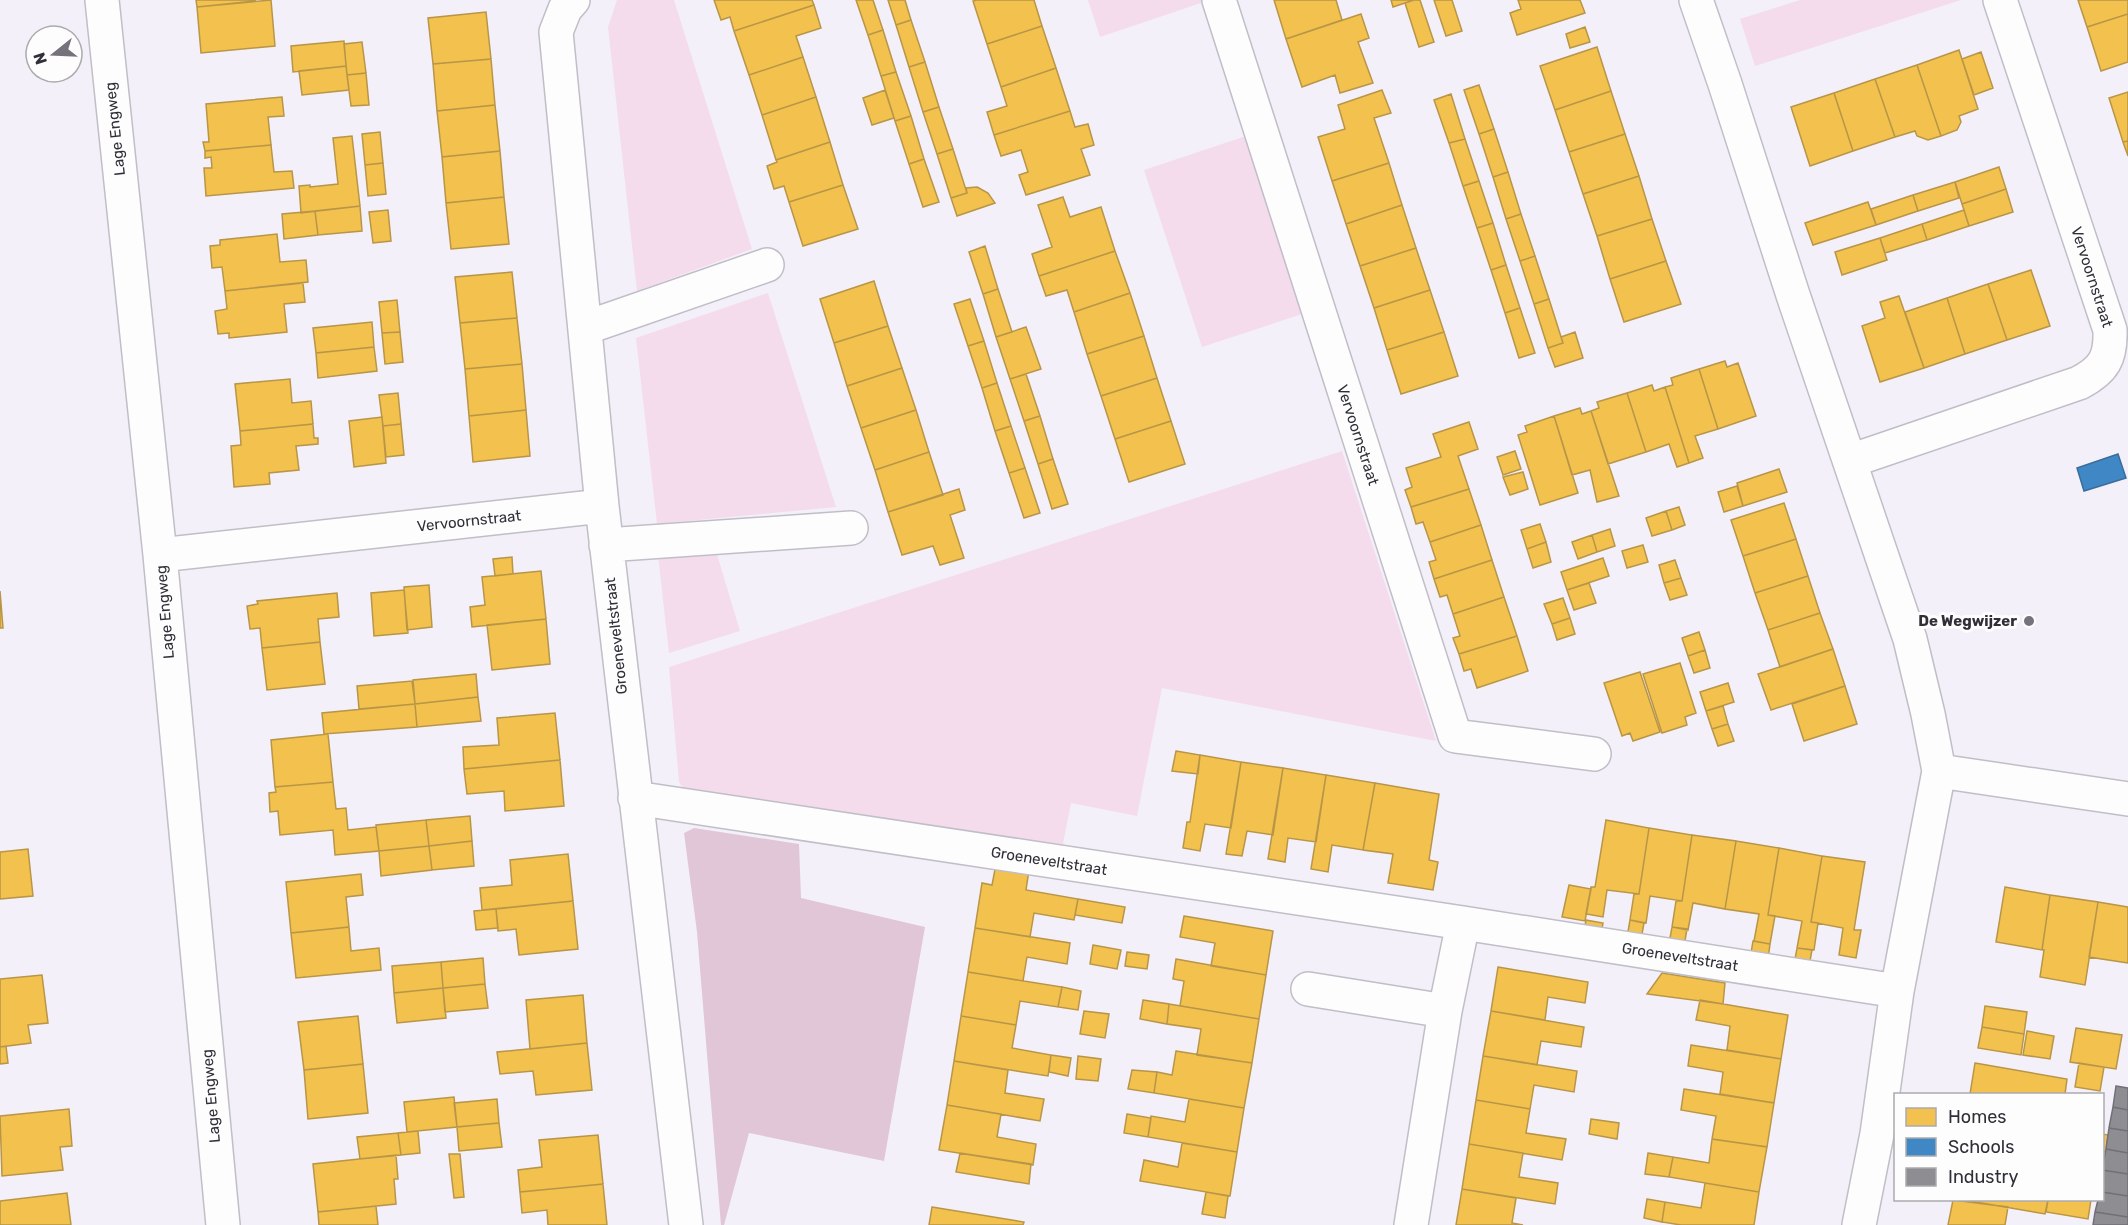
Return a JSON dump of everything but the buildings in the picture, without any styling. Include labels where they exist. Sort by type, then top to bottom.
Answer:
[{"type":"street","name":"Lage Engweg","points":[[102,0],[160,555],[223,1225]]},
{"type":"street","points":[[573,0],[565,9],[556,32],[602,506]]},
{"type":"street","name":"Vervoornstraat","points":[[1219,0],[1455,736],[1594,754]]},
{"type":"street","points":[[1696,0],[1728,92],[1792,296],[1910,639],[1939,771],[1897,991],[1877,1134],[1859,1225]]},
{"type":"street","name":"Vervoornstraat","points":[[1850,461],[2079,383],[2095,375],[2105,363],[2111,347],[2110,330],[2000,0]]},
{"type":"street","points":[[585,328],[766,265]]},
{"type":"street","name":"Vervoornstraat","points":[[160,555],[602,506]]},
{"type":"street","name":"Groeneveltstraat","points":[[602,506],[686,1225]]},
{"type":"street","points":[[606,545],[851,528]]},
{"type":"street","points":[[1939,771],[2128,799]]},
{"type":"street","name":"Groeneveltstraat","points":[[635,798],[1897,991]]},
{"type":"street","points":[[1411,1225],[1445,1011],[1463,923]]},
{"type":"street","points":[[1308,989],[1445,1011]]},
{"type":"shaded area","points":[[617,0],[674,0],[752,249],[637,291],[608,27]]},
{"type":"shaded area","points":[[1088,0],[1204,0],[1204,2],[1100,37]]},
{"type":"shaded area","points":[[1800,0],[1961,0],[1755,66],[1740,19]]},
{"type":"shaded area","points":[[1249,135],[1308,312],[1202,347],[1144,170]]},
{"type":"shaded area","points":[[768,293],[836,507],[657,524],[636,338]]},
{"type":"shaded area","points":[[1342,451],[1436,741],[1162,688],[1137,816],[1071,803],[1062,849],[685,791],[679,782],[669,667]]},
{"type":"shaded area","points":[[716,551],[740,631],[669,653],[658,555]]},
{"type":"shaded area","points":[[694,828],[799,844],[801,898],[925,927],[884,1161],[749,1133],[724,1225],[721,1225],[697,932],[684,833]]},
{"type":"place","name":"De Wegwijzer","points":[[2029,621]]}]
